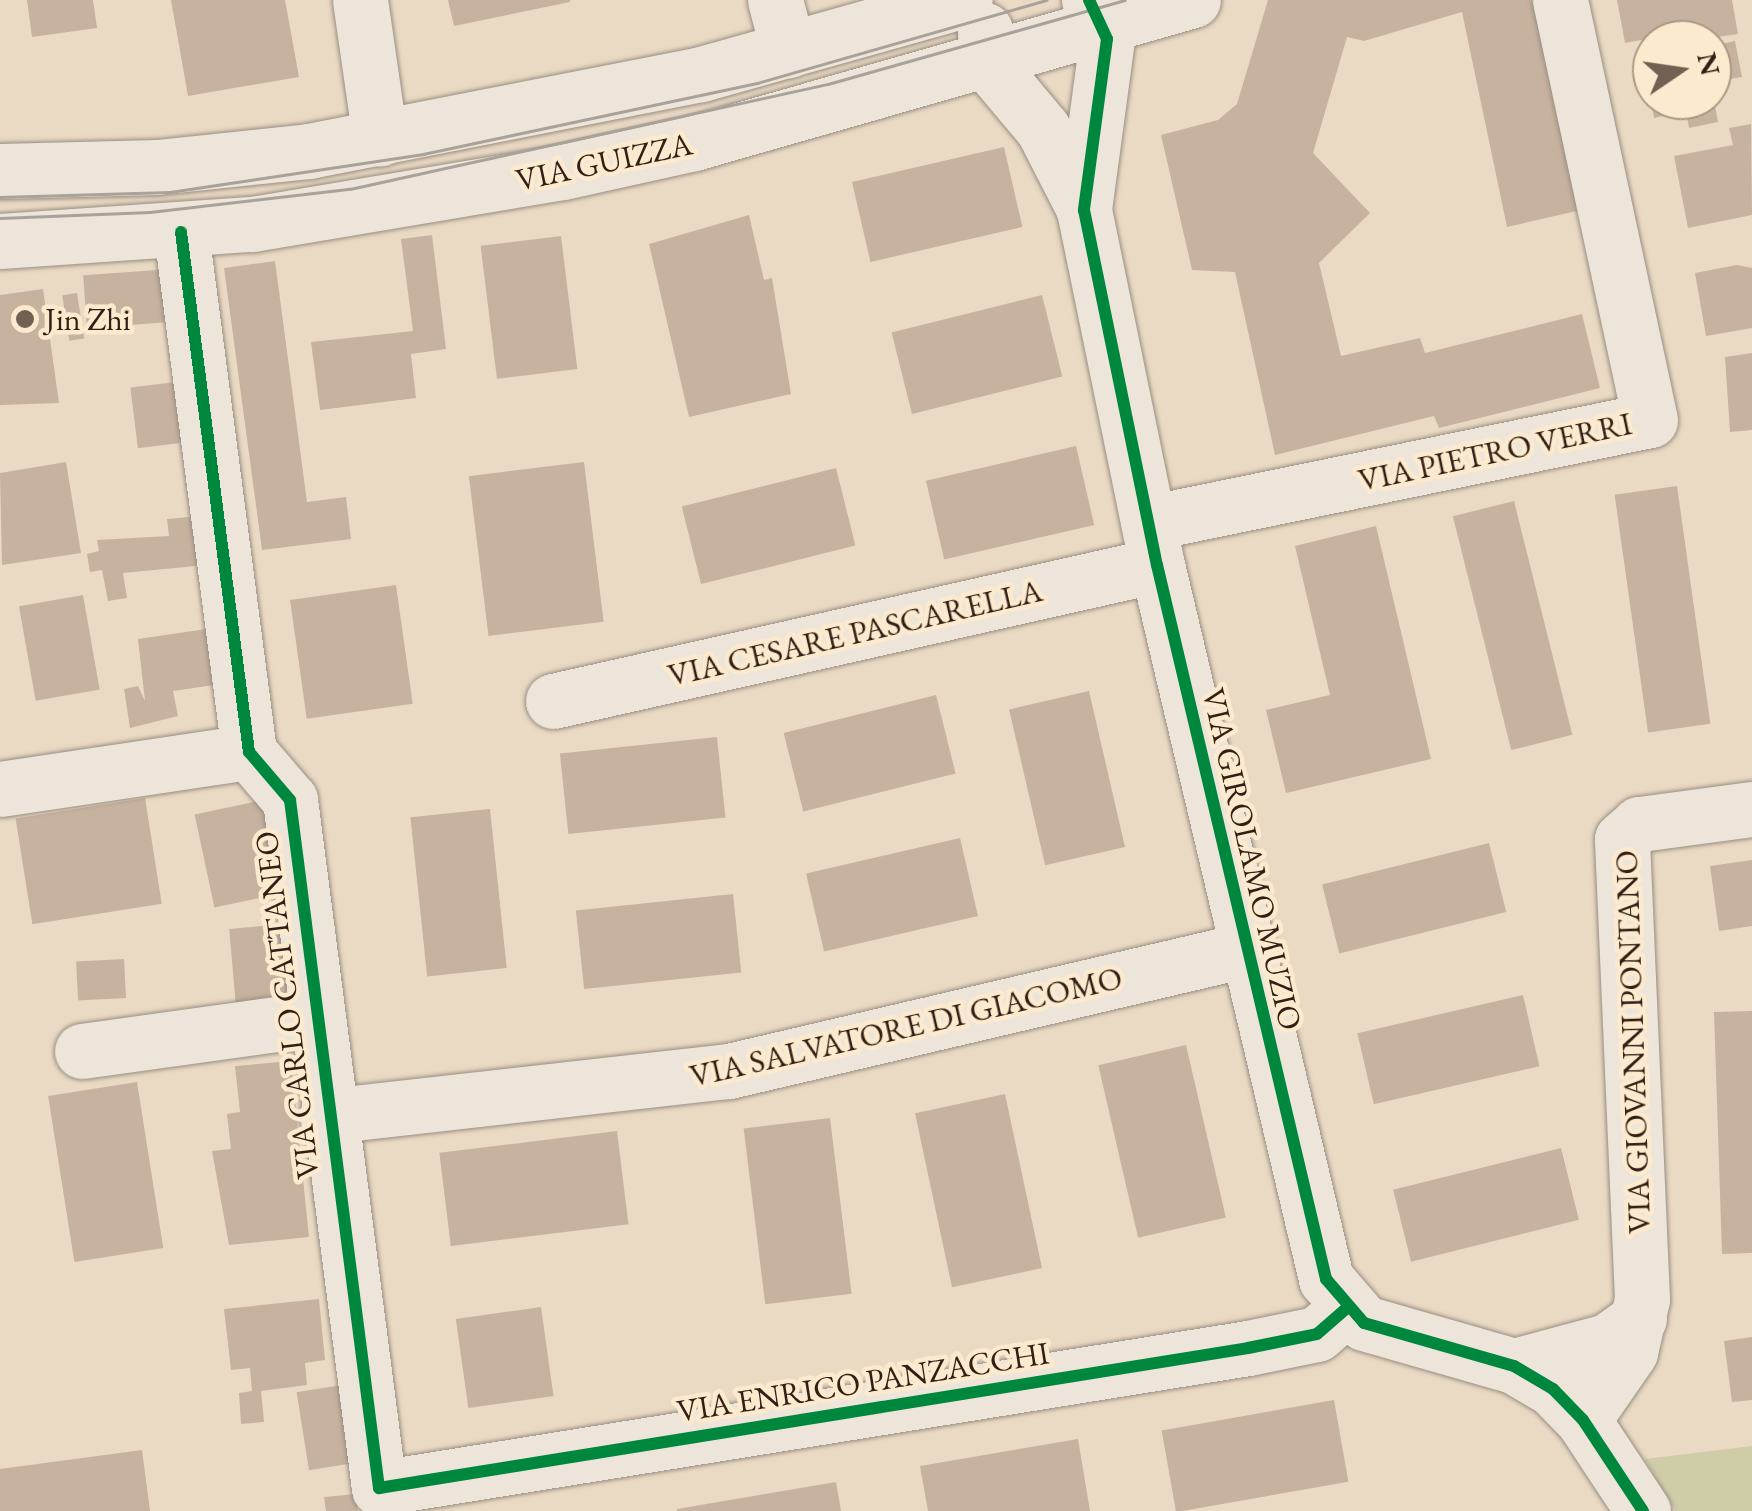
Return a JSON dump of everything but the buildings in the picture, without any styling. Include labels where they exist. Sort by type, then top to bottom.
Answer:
[{"type":"street","points":[[360,0],[380,138]]},
{"type":"street","name":"VIA GUIZZA","points":[[0,172],[234,161],[380,138],[782,25],[965,0]]},
{"type":"street","points":[[992,0],[986,61],[1043,128],[1084,210]]},
{"type":"street","name":"VIA GUIZZA","points":[[0,241],[181,232],[563,172],[986,61],[1096,13],[1193,0]]},
{"type":"street","name":"VIA PIETRO VERRI","points":[[1155,544],[1650,420],[1560,0]]},
{"type":"street","name":"VIA GIROLAMO MUZIO","points":[[1096,13],[1084,210],[1245,950],[1315,1246],[1346,1309]]},
{"type":"street","points":[[0,789],[249,752],[181,232]]},
{"type":"street","name":"VIA CESARE PASCARELLA","points":[[553,701],[1155,544]]},
{"type":"street","name":"VIA CARLO CATTANEO","points":[[249,752],[290,800],[314,1019],[379,1488]]},
{"type":"street","name":"VIA GIOVANNI PONTANO","points":[[1583,1420],[1630,1352],[1639,1320],[1622,839],[1639,824],[1752,809]]},
{"type":"street","name":"VIA SALVATORE DI GIACOMO","points":[[327,1116],[729,1071],[1245,950]]},
{"type":"street","name":"VIA CARLO CATTANEO","points":[[82,1051],[314,1019]]},
{"type":"street","points":[[1346,1309],[1387,1332],[1514,1366],[1583,1420],[1643,1511]]},
{"type":"street","name":"VIA ENRICO PANZACCHI","points":[[379,1488],[1248,1348],[1317,1334],[1346,1309]]},
{"type":"street","points":[[1514,1366],[1607,1341],[1639,1320]]},
{"type":"green space","points":[[1752,1446],[1752,1511],[1675,1511],[1645,1459]]},
{"type":"tram line","points":[[0,197],[170,192],[423,154],[757,83],[1046,0]]},
{"type":"tram line","points":[[0,218],[150,212],[350,189],[828,84],[1124,0]]},
{"type":"cycle path","points":[[1089,0],[1107,39],[1084,210],[1157,565],[1326,1279],[1364,1323],[1514,1366],[1553,1389],[1583,1420],[1643,1511]]},
{"type":"cycle path","points":[[181,232],[249,752],[290,800],[379,1488],[1248,1348],[1317,1334],[1346,1309]]},
{"type":"place","name":"Jin Zhi","points":[[25,319]]}]
